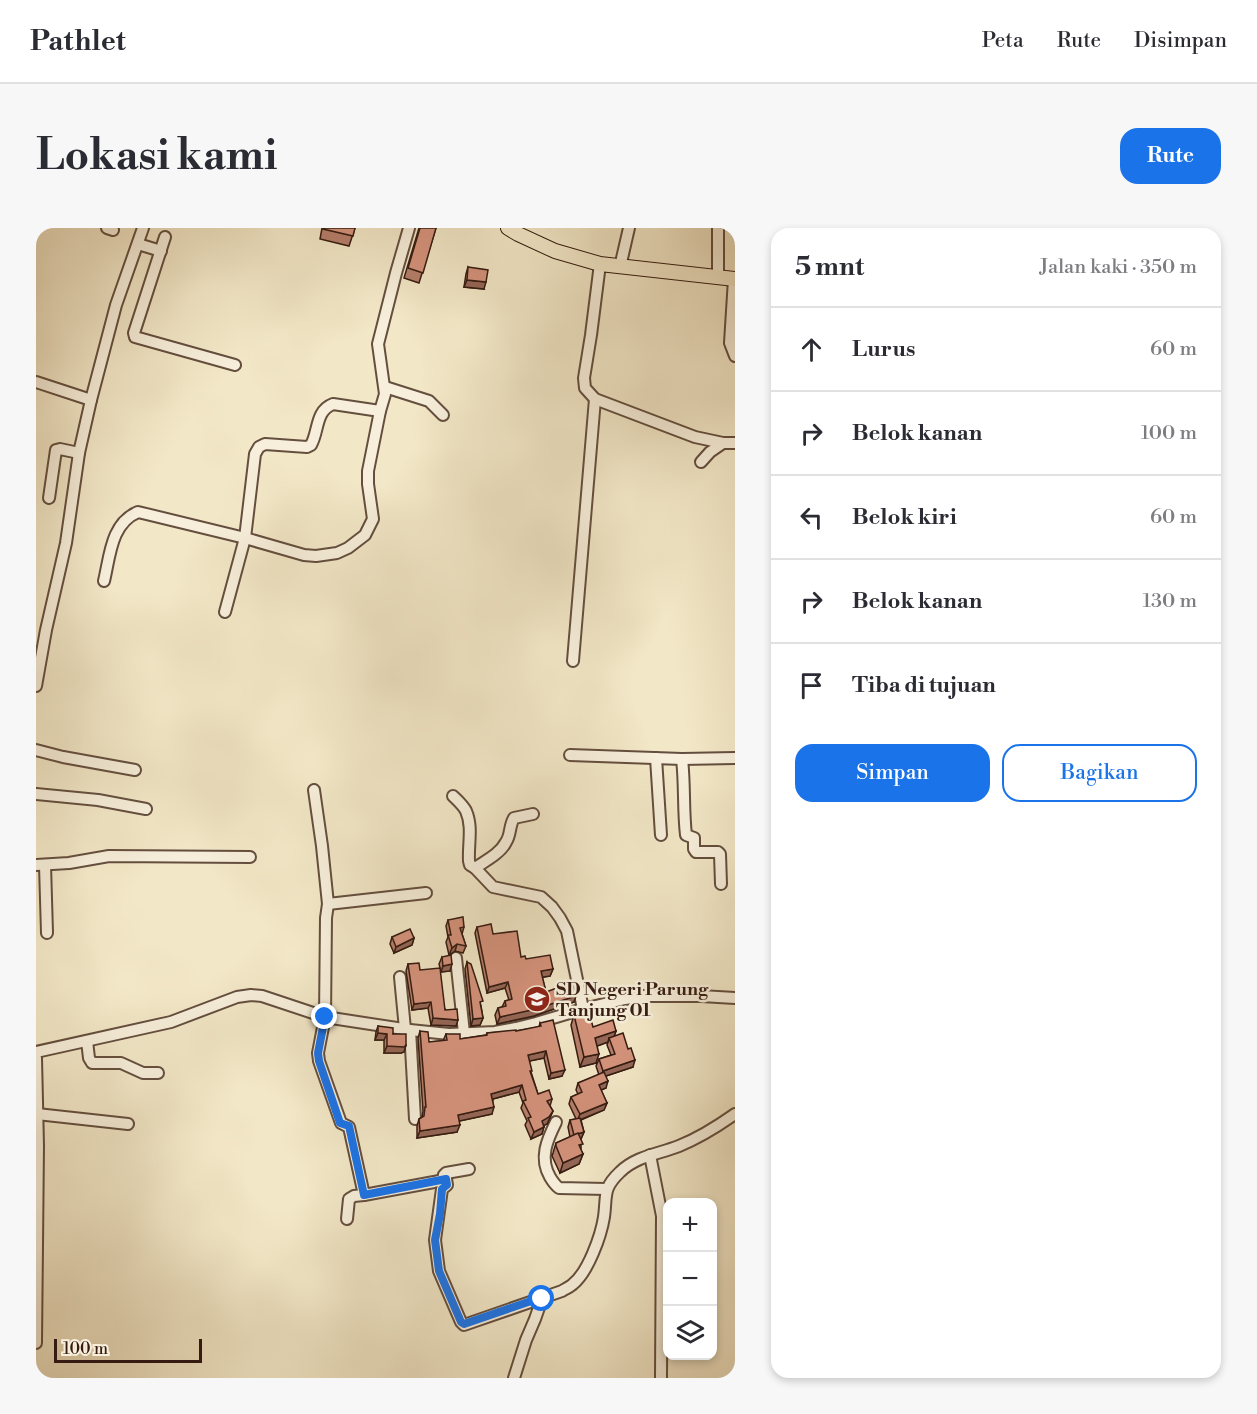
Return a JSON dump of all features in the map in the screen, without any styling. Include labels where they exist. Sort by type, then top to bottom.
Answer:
[{"type":"main road","points":[[508,228],[555,250],[600,264],[735,279]]},
{"type":"street","points":[[36,686],[41,629],[66,543],[79,453],[91,400],[116,305],[143,228]]},
{"type":"street","points":[[104,581],[114,535],[129,515],[138,512],[304,555],[337,553],[365,536],[373,519],[368,471],[380,411],[386,394],[378,344],[410,228]]},
{"type":"street","points":[[620,267],[629,228]]},
{"type":"street","points":[[718,228],[718,277]]},
{"type":"street","points":[[165,237],[134,333],[135,337],[235,365]]},
{"type":"street","points":[[138,244],[161,251]]},
{"type":"street","points":[[600,264],[584,378],[585,387],[596,399],[694,437],[735,443]]},
{"type":"street","points":[[735,279],[730,343],[735,356]]},
{"type":"street","points":[[36,382],[91,400]]},
{"type":"street","points":[[385,387],[429,401],[443,415]]},
{"type":"street","points":[[573,661],[596,399]]},
{"type":"street","points":[[225,612],[245,538],[255,454],[259,447],[265,444],[307,447],[311,445],[321,412],[333,405],[380,411]]},
{"type":"street","points":[[701,462],[723,443]]},
{"type":"street","points":[[50,498],[56,450],[79,453]]},
{"type":"street","points":[[36,750],[135,770]]},
{"type":"street","points":[[570,754],[682,759],[735,758]]},
{"type":"street","points":[[656,758],[662,835]]},
{"type":"street","points":[[682,759],[686,835],[693,838],[696,852],[718,852],[720,854],[721,884]]},
{"type":"street","points":[[314,790],[328,904],[325,1017],[318,1053],[340,1123],[349,1126],[364,1195]]},
{"type":"street","points":[[36,794],[98,800],[146,809]]},
{"type":"street","points":[[453,795],[463,807],[468,818],[470,865],[493,887],[541,897],[560,918],[567,931],[583,1009]]},
{"type":"street","points":[[475,868],[499,851],[507,842],[514,818],[533,814]]},
{"type":"street","points":[[47,933],[40,865],[109,856],[250,857]]},
{"type":"street","points":[[328,904],[426,893]]},
{"type":"street","points":[[456,958],[464,1033]]},
{"type":"street","points":[[400,977],[415,1119]]},
{"type":"street","points":[[36,1053],[171,1022],[237,997],[251,995],[262,996],[325,1017],[449,1034],[495,1032],[516,1028],[583,1009],[644,996],[735,998]]},
{"type":"street","points":[[87,1041],[92,1063],[121,1064],[143,1073],[158,1073]]},
{"type":"street","points":[[36,1058],[38,1146],[36,1343]]},
{"type":"street","points":[[37,1114],[128,1124]]},
{"type":"street","points":[[469,1169],[444,1175],[447,1185],[442,1189],[435,1240],[439,1271],[461,1322],[464,1324],[542,1299],[574,1283],[587,1266],[602,1227],[606,1189],[620,1171],[643,1157],[680,1146],[735,1114]]},
{"type":"street","points":[[556,1122],[547,1144],[544,1164],[556,1186],[571,1189],[606,1189]]},
{"type":"street","points":[[650,1155],[662,1216],[661,1378]]},
{"type":"street","points":[[347,1219],[349,1199],[354,1196],[446,1179]]},
{"type":"street","points":[[514,1378],[542,1299]]},
{"type":"building","points":[[324,228],[355,228],[353,236]]},
{"type":"building","points":[[420,228],[436,228],[423,273],[408,268]]},
{"type":"building","points":[[468,267],[488,270],[486,282],[467,280]]},
{"type":"building","points":[[463,917],[464,927],[460,928],[466,946],[457,944],[452,948],[448,935],[451,935],[448,920]]},
{"type":"building","points":[[491,924],[493,934],[517,931],[521,957],[525,956],[526,959],[550,955],[553,969],[541,971],[546,992],[573,982],[576,996],[536,1009],[500,1017],[498,1008],[506,1006],[505,1001],[512,999],[508,982],[489,987],[477,927]]},
{"type":"building","points":[[410,929],[414,938],[396,947],[392,937]]},
{"type":"building","points":[[451,955],[452,964],[443,966],[442,957]]},
{"type":"building","points":[[467,962],[471,964],[483,1001],[480,1002],[483,1018],[473,1019]]},
{"type":"building","points":[[419,963],[420,970],[440,968],[445,1010],[457,1009],[458,1020],[433,1018],[431,1002],[414,1004],[408,964]]},
{"type":"building","points":[[589,1012],[593,1027],[613,1020],[616,1031],[595,1038],[599,1054],[584,1057],[574,1015]]},
{"type":"building","points":[[553,1020],[565,1070],[551,1073],[546,1051],[528,1055],[532,1071],[530,1071],[538,1094],[549,1090],[552,1099],[547,1101],[553,1111],[542,1121],[544,1127],[534,1132],[528,1118],[531,1117],[523,1101],[526,1100],[522,1085],[491,1094],[494,1107],[458,1115],[460,1125],[420,1131],[419,1119],[424,1116],[426,1107],[420,1031],[428,1032],[429,1042],[447,1040],[446,1034],[460,1034],[460,1039],[541,1026],[540,1023]]},
{"type":"building","points":[[378,1026],[393,1028],[393,1034],[406,1034],[406,1045],[404,1047],[387,1046],[387,1034],[378,1033]]},
{"type":"building","points":[[623,1033],[628,1049],[631,1048],[635,1060],[603,1071],[599,1059],[615,1054],[609,1038]]},
{"type":"building","points":[[604,1072],[608,1081],[599,1085],[607,1103],[580,1114],[571,1097],[582,1092],[578,1083]]},
{"type":"building","points":[[580,1118],[584,1132],[574,1135],[570,1120]]},
{"type":"building","points":[[578,1133],[583,1144],[579,1145],[583,1154],[563,1163],[556,1143]]},
{"type":"place","name":"SD Negeri Parung Tanjung 01","points":[[537,999]]},
{"type":"route","points":[[325,1017],[318,1053],[319,1061],[340,1123],[349,1126],[364,1195],[446,1179],[447,1185],[442,1189],[435,1240],[439,1271],[461,1322],[464,1324],[542,1299]]}]
